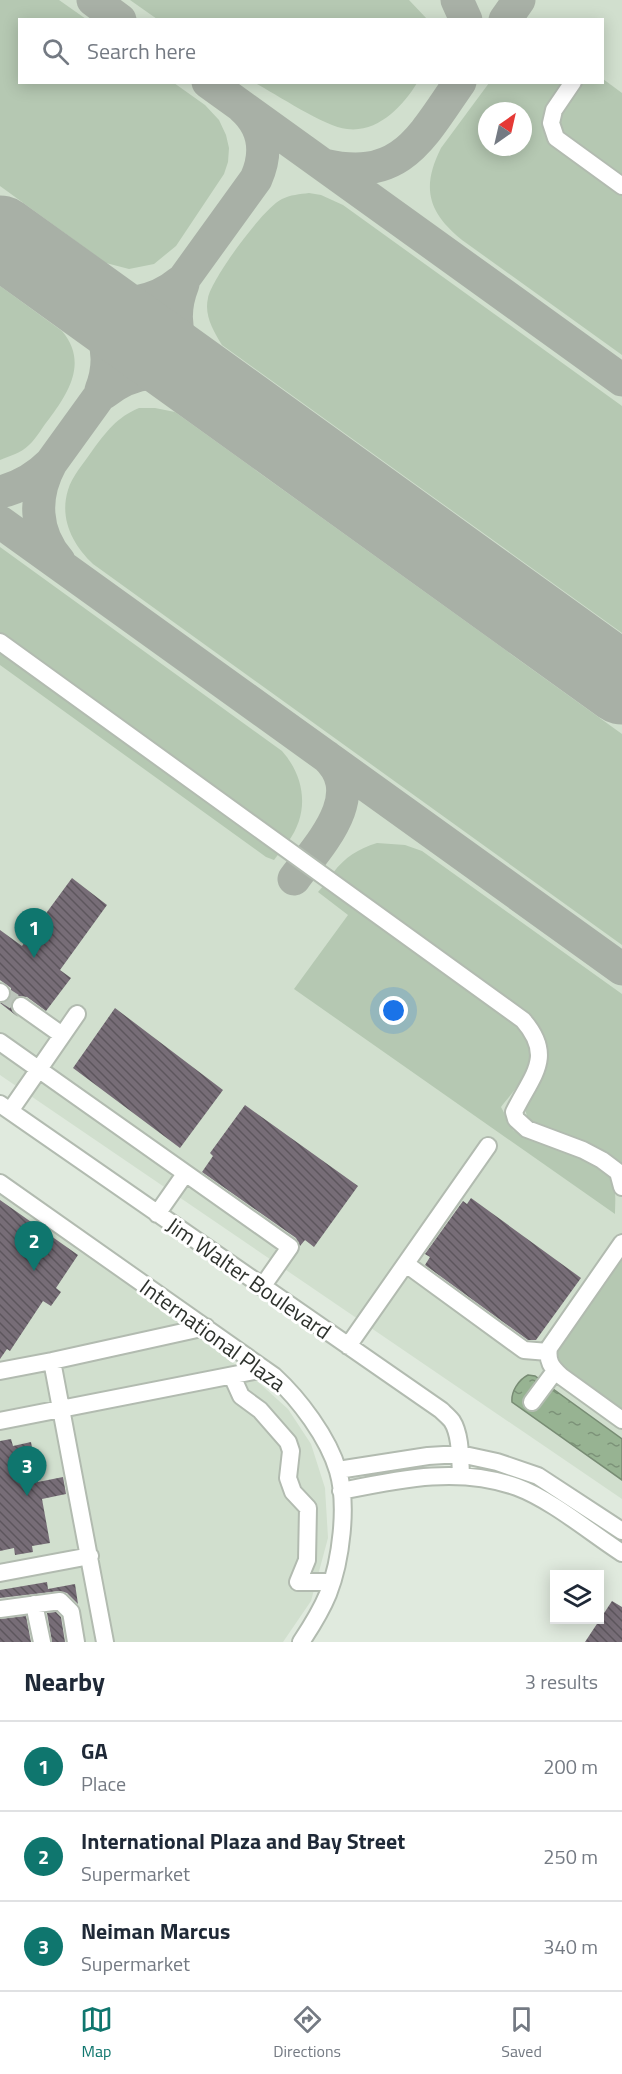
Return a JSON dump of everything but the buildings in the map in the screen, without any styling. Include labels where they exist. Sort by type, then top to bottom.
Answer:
[{"type":"street","points":[[572,84],[554,110],[551,123],[556,138],[622,186]]},
{"type":"street","points":[[0,642],[523,1020],[533,1032],[539,1047],[538,1069],[514,1112],[516,1119],[527,1129],[583,1149],[602,1160],[618,1172],[622,1186]]},
{"type":"street","points":[[21,1006],[62,1035]]},
{"type":"street","points":[[5,1107],[39,1068],[77,1014]]},
{"type":"street","points":[[0,1042],[290,1247],[262,1287]]},
{"type":"street","name":"Jim Walter Boulevard","points":[[5,1107],[441,1410],[451,1420],[460,1454],[461,1475]]},
{"type":"street","points":[[348,1346],[488,1146]]},
{"type":"street","points":[[158,1215],[185,1174]]},
{"type":"street","name":"International Plaza","points":[[0,1183],[264,1369],[290,1390],[308,1414],[324,1440],[338,1470],[342,1524],[331,1582],[324,1601],[300,1642]]},
{"type":"street","points":[[622,1243],[549,1348],[547,1358],[555,1371],[622,1420]]},
{"type":"street","points":[[406,1264],[524,1350],[548,1352]]},
{"type":"street","points":[[0,1371],[206,1327]]},
{"type":"street","points":[[52,1361],[105,1642]]},
{"type":"street","points":[[0,1421],[264,1369]]},
{"type":"street","points":[[532,1402],[555,1371]]},
{"type":"street","points":[[232,1376],[241,1396],[260,1410],[288,1442],[291,1451],[288,1478],[293,1492],[308,1508],[307,1560],[298,1582],[331,1582]]},
{"type":"street","points":[[338,1470],[428,1456],[460,1454],[497,1462],[538,1476],[622,1531]]},
{"type":"street","points":[[341,1491],[398,1479],[461,1475],[518,1488],[553,1506],[622,1554]]},
{"type":"street","points":[[0,1573],[90,1556]]},
{"type":"street","points":[[0,1609],[60,1601],[71,1612],[76,1642]]},
{"type":"street","points":[[34,1604],[42,1642]]},
{"type":"shaded area","points":[[0,0],[622,0],[622,1499],[0,1075]]},
{"type":"shaded area","points":[[0,0],[59,0],[85,18],[18,18],[18,84],[175,84],[205,105],[219,120],[229,148],[224,174],[176,246],[154,264],[129,269],[106,263],[0,186]]},
{"type":"shaded area","points":[[130,0],[409,0],[426,18],[156,18]]},
{"type":"shaded area","points":[[604,80],[622,93],[622,178],[557,129],[561,107],[577,84],[604,84]]},
{"type":"shaded area","points":[[257,84],[416,84],[397,109],[369,127],[347,129],[338,127]]},
{"type":"shaded area","points":[[488,84],[564,84],[544,118],[622,191],[622,355],[451,230],[435,209],[431,198],[431,175],[441,148]]},
{"type":"shaded area","points":[[309,193],[321,195],[343,205],[622,406],[622,633],[222,345],[207,310],[208,298],[219,275],[263,215],[282,199]]},
{"type":"shaded area","points":[[0,286],[62,331],[70,343],[75,365],[69,387],[35,439],[22,450],[0,460]]},
{"type":"shaded area","points":[[139,408],[175,412],[622,734],[622,945],[86,557],[74,540],[67,521],[65,511],[68,490],[78,470],[107,431],[124,416]]},
{"type":"shaded area","points":[[0,547],[282,751],[296,772],[302,795],[300,819],[288,842],[0,633]]},
{"type":"shaded area","points":[[0,650],[280,852],[274,860],[266,857],[0,665]]},
{"type":"shaded area","points":[[377,843],[405,845],[422,851],[622,994],[622,1165],[528,1120],[525,1109],[544,1041],[534,1020],[333,873],[352,854]]},
{"type":"shaded area","points":[[325,884],[513,1019],[528,1035],[533,1050],[532,1059],[524,1077],[501,1107],[513,1130],[519,1134],[568,1152],[604,1170],[611,1177],[614,1185],[615,1214],[294,989],[348,915],[318,892]]},
{"type":"shaded area","points":[[0,1193],[79,1247],[257,1381],[288,1409],[311,1444],[325,1488],[328,1538],[311,1601],[283,1642],[0,1642]]},
{"type":"shaded area","points":[[622,1252],[622,1412],[560,1368],[555,1349]]},
{"type":"water","points":[[528,1375],[535,1376],[622,1439],[622,1480],[512,1402],[516,1387]]},
{"type":"taxiway","points":[[93,0],[117,18]]},
{"type":"taxiway","points":[[457,0],[465,18]]},
{"type":"taxiway","points":[[506,18],[519,0]]},
{"type":"taxiway","points":[[211,84],[622,380]]},
{"type":"taxiway","points":[[324,165],[350,169],[372,168],[391,161],[420,138],[459,84]]},
{"type":"taxiway","points":[[59,561],[45,538],[39,514],[39,501],[45,475],[51,463],[256,179],[262,159],[262,140],[256,123],[242,107]]},
{"type":"taxiway","points":[[0,232],[78,289],[100,300],[136,302],[159,295],[180,282]]},
{"type":"taxiway","points":[[183,284],[176,313],[180,340],[193,365],[214,386]]},
{"type":"taxiway","points":[[70,290],[90,310],[103,335],[107,362],[101,390]]},
{"type":"taxiway","points":[[104,393],[115,385],[139,375],[163,373],[189,378],[201,384],[295,451]]},
{"type":"taxiway","points":[[0,492],[28,481],[51,463]]},
{"type":"taxiway","points":[[0,522],[622,969]]},
{"type":"taxiway","points":[[294,879],[326,836],[341,803],[343,787],[338,771],[326,756]]},
{"type":"runway","points":[[0,236],[622,684]]},
{"type":"tunnel","points":[[1,993],[21,1006]]},
{"type":"place","name":"GA","points":[[34,958]]},
{"type":"place","name":"International Plaza and Bay Street","points":[[34,1271]]},
{"type":"place","name":"Neiman Marcus","points":[[27,1496]]}]
